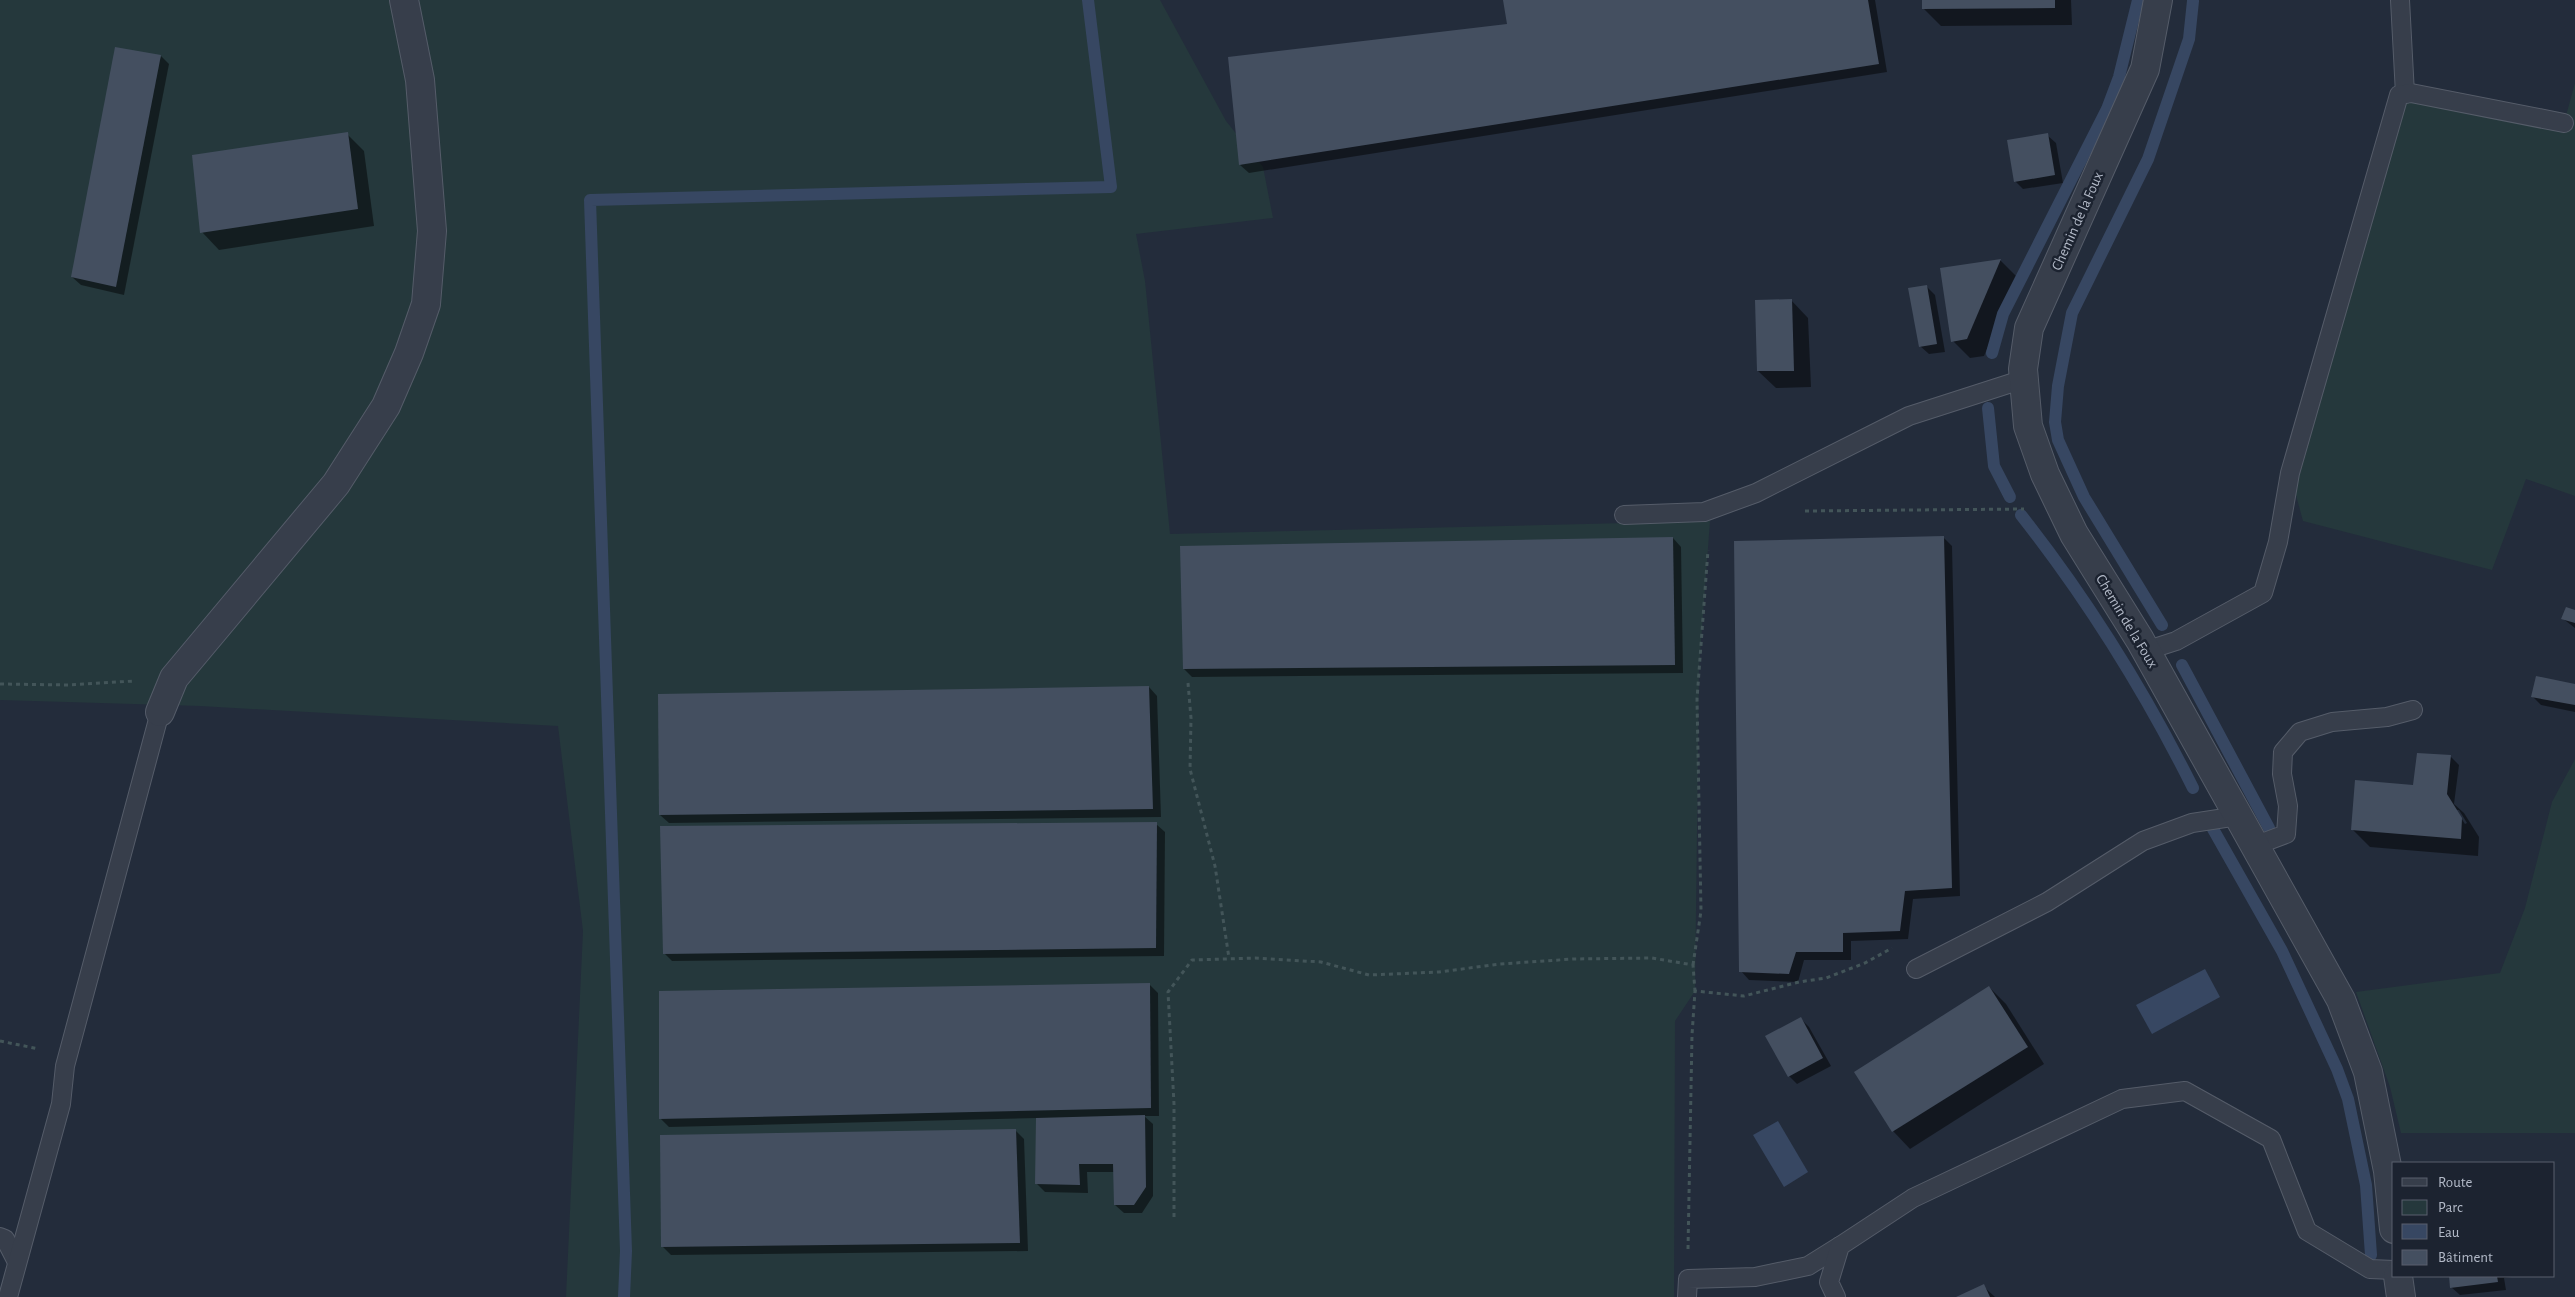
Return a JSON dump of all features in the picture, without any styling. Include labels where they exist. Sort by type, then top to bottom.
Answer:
[{"type":"street","points":[[160,712],[174,678],[336,484],[386,406],[409,353],[426,304],[432,231],[420,80],[404,0]]},
{"type":"street","name":"Chemin de la Foux","points":[[2158,0],[2145,69],[2029,328],[2023,369],[2028,426],[2045,474],[2074,534],[2145,651],[2341,1000],[2368,1072],[2388,1171],[2392,1210]]},
{"type":"street","points":[[2398,1277],[2400,1297]]},
{"type":"lane","points":[[2400,0],[2405,94]]},
{"type":"lane","points":[[2145,651],[2176,641],[2263,593],[2278,542],[2290,473],[2399,95],[2411,93],[2564,123]]},
{"type":"lane","points":[[1624,516],[1704,512],[1756,493],[1909,416],[2024,379]]},
{"type":"lane","points":[[2254,846],[2286,834],[2288,806],[2282,774],[2283,752],[2300,732],[2332,722],[2386,717],[2413,710]]},
{"type":"lane","points":[[8,1297],[61,1104],[65,1066],[160,712]]},
{"type":"lane","points":[[1916,969],[2047,902],[2143,841],[2192,824],[2238,816]]},
{"type":"lane","points":[[1687,1297],[1688,1279],[1755,1277],[1808,1266],[1914,1198],[2122,1099],[2185,1091],[2271,1139],[2307,1231],[2370,1269],[2392,1270]]},
{"type":"lane","points":[[0,1237],[5,1239],[17,1262]]},
{"type":"lane","points":[[1836,1297],[1829,1282],[1840,1246]]},
{"type":"path","points":[[1805,511],[2019,510],[2058,499]]},
{"type":"path","points":[[1688,1279],[1692,1035],[1695,991],[1693,964],[1701,911],[1697,699],[1708,550]]},
{"type":"path","points":[[0,684],[69,685],[174,678]]},
{"type":"path","points":[[1188,683],[1191,718],[1190,769],[1215,866],[1229,958]]},
{"type":"path","points":[[1695,991],[1744,996],[1799,982],[1826,978],[1865,963],[1898,945]]},
{"type":"path","points":[[1174,1217],[1174,1104],[1168,992],[1192,960],[1229,958],[1321,962],[1369,975],[1439,972],[1500,964],[1572,959],[1652,958],[1693,964]]},
{"type":"path","points":[[0,1041],[42,1049],[65,1066]]},
{"type":"green space","points":[[0,0],[1160,0],[1226,121],[1263,167],[1273,218],[1136,234],[1145,281],[1170,534],[1710,521],[1699,669],[1695,991],[1675,1021],[1674,1297],[566,1297],[583,931],[558,726],[200,706],[0,700]],"holes":[[[1016,1137],[1020,1243],[1009,1243]]]},
{"type":"green space","points":[[2575,83],[2575,496],[2526,479],[2492,570],[2303,521],[2290,473],[2399,95],[2564,123]]},
{"type":"green space","points":[[2575,759],[2575,1133],[2401,1133],[2390,1087],[2356,992],[2500,973],[2525,908],[2552,802]]},
{"type":"water","points":[[2205,969],[2220,997],[2152,1034],[2136,1005]]},
{"type":"water","points":[[1778,1121],[1808,1172],[1784,1187],[1753,1135]]},
{"type":"building","points":[[1503,0],[1868,0],[1879,64],[1239,165],[1228,57],[1507,24]]},
{"type":"building","points":[[1922,0],[2055,0],[2055,8],[1922,9]]},
{"type":"building","points":[[115,47],[161,55],[116,287],[71,277]]},
{"type":"building","points":[[348,132],[358,209],[200,233],[192,155]]},
{"type":"building","points":[[2048,133],[2055,175],[2014,182],[2007,140]]},
{"type":"building","points":[[2001,259],[1967,339],[1951,342],[1940,268]]},
{"type":"building","points":[[1927,285],[1937,344],[1919,347],[1908,288]]},
{"type":"building","points":[[1792,299],[1794,371],[1757,371],[1755,300]]},
{"type":"building","points":[[1944,536],[1952,888],[1905,891],[1900,931],[1843,933],[1843,952],[1796,952],[1789,974],[1739,972],[1734,541]]},
{"type":"building","points":[[1673,537],[1675,665],[1183,669],[1180,546]]},
{"type":"building","points":[[2566,607],[2575,610],[2575,623],[2561,619]]},
{"type":"building","points":[[2536,676],[2575,684],[2575,705],[2531,697]]},
{"type":"building","points":[[1149,686],[1153,809],[659,815],[658,694]]},
{"type":"building","points":[[2417,753],[2451,755],[2447,794],[2462,818],[2461,839],[2351,830],[2355,780],[2413,785]]},
{"type":"building","points":[[1157,822],[1156,948],[663,954],[660,826]]},
{"type":"building","points":[[1150,983],[1151,1108],[659,1119],[659,991]]},
{"type":"building","points":[[1989,986],[2028,1047],[1892,1132],[1854,1072]]},
{"type":"building","points":[[1801,1017],[1823,1058],[1788,1077],[1765,1036]]},
{"type":"building","points":[[1145,1115],[1146,1187],[1134,1205],[1114,1205],[1113,1164],[1079,1164],[1080,1185],[1035,1184],[1036,1118]]},
{"type":"building","points":[[1016,1129],[1020,1243],[661,1247],[660,1135]]},
{"type":"building","points":[[2449,1277],[2497,1277],[2498,1282],[2450,1288]]},
{"type":"building","points":[[1984,1284],[1990,1297],[1956,1297]]},
{"type":"waterway","points":[[624,1297],[626,1251],[590,200],[1111,187],[1088,0]]},
{"type":"waterway","points":[[1992,353],[2003,314],[2107,109],[2119,77],[2138,0]]},
{"type":"waterway","points":[[2162,625],[2084,497],[2058,440],[2055,422],[2058,386],[2072,313],[2148,159],[2189,39],[2193,1]]},
{"type":"waterway","points":[[1988,408],[1994,466],[2010,497]]},
{"type":"waterway","points":[[2021,515],[2069,580],[2114,647],[2175,752],[2193,788]]},
{"type":"waterway","points":[[2182,665],[2269,828]]},
{"type":"waterway","points":[[2213,829],[2282,951],[2337,1069],[2348,1099],[2366,1185],[2371,1255]]}]
